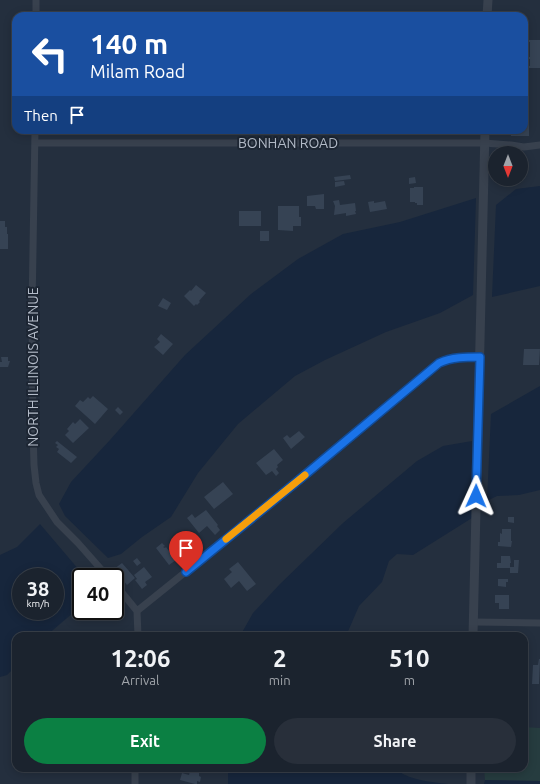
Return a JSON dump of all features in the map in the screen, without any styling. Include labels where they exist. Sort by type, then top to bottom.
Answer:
[{"type":"street","points":[[36,0],[36,12]]},
{"type":"street","points":[[487,12],[488,0]]},
{"type":"street","name":"NORTH ILLINOIS AVENUE","points":[[35,134],[32,309],[33,430],[36,483],[39,495],[57,522],[100,568]]},
{"type":"street","points":[[473,632],[485,134]]},
{"type":"street","name":"BONHAN ROAD","points":[[35,143],[484,143],[511,145],[524,148],[540,145]]},
{"type":"street","points":[[137,611],[294,484],[439,363],[450,359],[480,357]]},
{"type":"street","points":[[124,595],[137,611],[138,632]]},
{"type":"street","points":[[474,622],[540,623]]},
{"type":"street","points":[[135,772],[135,784]]},
{"type":"street","points":[[471,772],[471,784]]},
{"type":"green space","points":[[528,727],[540,728],[540,781],[485,780],[484,772],[528,772]]},
{"type":"water","points":[[540,186],[540,286],[492,297],[496,205],[516,189]]},
{"type":"water","points":[[476,198],[473,295],[440,313],[386,332],[325,360],[295,376],[238,424],[198,473],[171,517],[121,554],[108,558],[65,516],[59,504],[71,482],[185,355],[251,294],[298,259],[343,234],[400,222]]},
{"type":"water","points":[[540,386],[540,490],[519,495],[497,496],[487,501],[491,414]]},
{"type":"water","points":[[472,441],[472,518],[413,555],[397,554],[389,561],[382,582],[359,606],[348,632],[242,632],[253,613],[280,584],[343,523],[417,461],[443,446]]},
{"type":"water","points":[[40,524],[77,568],[72,568],[72,614],[51,632],[12,632],[12,670],[7,675],[0,677],[0,555],[17,547]]},
{"type":"water","points":[[228,772],[400,772],[412,778],[448,784],[228,784]]},
{"type":"water","points":[[485,780],[540,781],[540,784],[484,784]]},
{"type":"building","points":[[528,40],[540,40],[540,68],[528,68],[528,66],[530,66],[530,59],[528,57],[530,57],[530,42],[528,42]]},
{"type":"building","points":[[529,116],[529,136],[511,136],[511,134],[528,134]]},
{"type":"building","points":[[350,175],[351,179],[335,181],[334,177]]},
{"type":"building","points":[[415,177],[416,183],[409,184],[409,178]]},
{"type":"building","points":[[344,181],[345,185],[335,187],[335,182]]},
{"type":"building","points":[[423,187],[423,205],[417,205],[415,202],[410,202],[410,188]]},
{"type":"building","points":[[324,194],[324,209],[316,209],[315,206],[307,206],[307,196]]},
{"type":"building","points":[[339,200],[340,205],[355,203],[356,214],[346,216],[346,213],[334,215],[335,206],[333,201]]},
{"type":"building","points":[[374,201],[374,203],[385,201],[387,209],[370,212],[368,202]]},
{"type":"building","points":[[278,206],[299,206],[301,226],[293,226],[293,231],[278,230]]},
{"type":"building","points":[[239,211],[261,211],[261,226],[239,226]]},
{"type":"building","points":[[0,221],[5,221],[5,227],[7,227],[8,249],[0,249]]},
{"type":"building","points":[[260,231],[269,231],[269,241],[260,241]]},
{"type":"building","points":[[196,285],[206,293],[199,301],[200,302],[194,306],[184,296]]},
{"type":"building","points":[[163,298],[171,303],[167,310],[158,306]]},
{"type":"building","points":[[161,334],[173,344],[163,355],[154,347],[160,342],[157,339]]},
{"type":"building","points":[[524,349],[540,349],[539,365],[523,365]]},
{"type":"building","points":[[1,357],[8,357],[8,361],[10,361],[8,367],[0,367],[0,362],[2,362]]},
{"type":"building","points":[[93,396],[108,409],[95,424],[75,406],[80,400],[83,402],[88,397],[90,399]]},
{"type":"building","points":[[118,407],[123,412],[120,415],[115,410]]},
{"type":"building","points":[[80,419],[89,428],[73,443],[65,435],[69,431],[67,429],[73,422],[75,424]]},
{"type":"building","points":[[299,431],[305,437],[291,449],[283,438],[287,435],[290,438]]},
{"type":"building","points":[[57,441],[77,457],[71,463],[57,452],[59,449],[56,447],[58,445],[55,443]]},
{"type":"building","points":[[274,449],[283,460],[277,465],[278,467],[276,469],[279,473],[276,476],[272,471],[266,475],[256,463]]},
{"type":"building","points":[[223,482],[233,494],[214,509],[204,497]]},
{"type":"building","points":[[206,510],[218,525],[217,526],[220,530],[215,535],[207,526],[199,533],[187,518],[192,514],[195,518]]},
{"type":"building","points":[[508,517],[514,517],[514,523],[508,522]]},
{"type":"building","points":[[502,529],[511,529],[511,547],[498,546]]},
{"type":"building","points":[[162,543],[165,546],[163,547],[166,547],[176,560],[169,565],[156,548]]},
{"type":"building","points":[[501,556],[510,556],[510,568],[497,568],[497,563],[501,563]]},
{"type":"building","points":[[137,558],[141,563],[137,566],[133,561]]},
{"type":"building","points":[[514,560],[519,560],[518,573],[510,573],[510,567],[514,567]]},
{"type":"building","points":[[238,562],[256,584],[247,591],[239,581],[231,588],[224,579],[232,572],[229,569]]},
{"type":"building","points":[[122,563],[135,578],[127,585],[124,581],[124,568],[115,568]]},
{"type":"building","points":[[144,567],[152,577],[145,582],[147,585],[142,589],[135,580],[137,579],[134,575]]},
{"type":"building","points":[[498,579],[508,579],[508,582],[506,582],[506,587],[498,586]]},
{"type":"building","points":[[495,595],[509,595],[509,609],[499,609],[499,603],[495,603]]},
{"type":"building","points":[[539,659],[539,684],[532,684],[533,665],[538,665]]},
{"type":"building","points":[[190,772],[199,773],[199,776],[201,777],[200,782],[197,781],[197,784],[195,784],[180,780],[182,773],[189,775]]},
{"type":"slow traffic","points":[[226,539],[305,475]]},
{"type":"route","points":[[186,572],[439,363],[445,360],[480,357],[476,496]]}]
